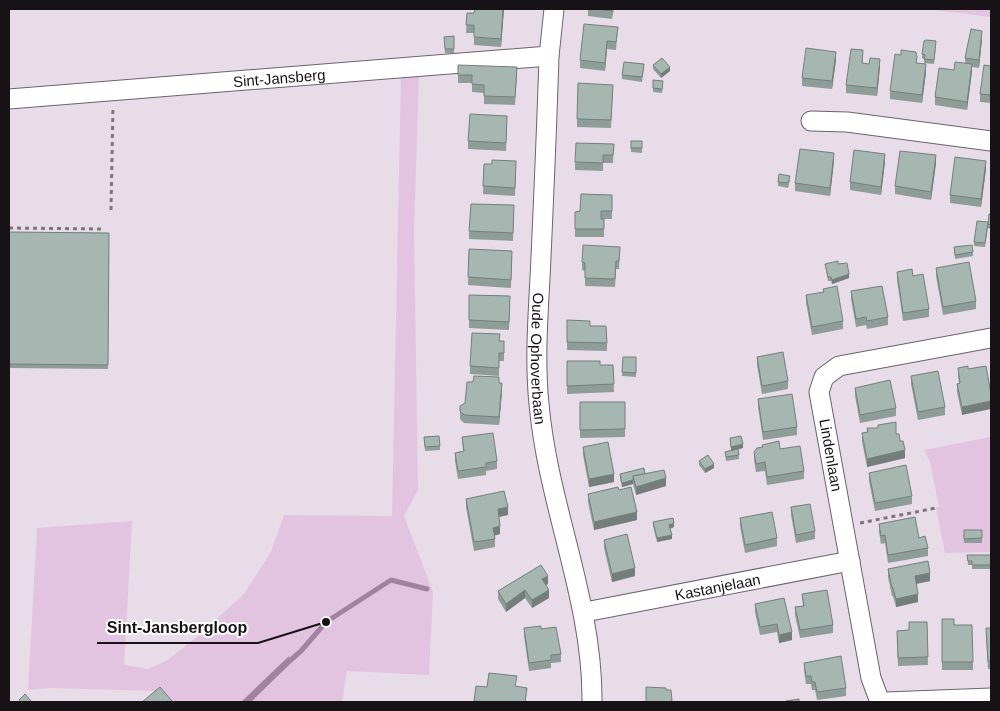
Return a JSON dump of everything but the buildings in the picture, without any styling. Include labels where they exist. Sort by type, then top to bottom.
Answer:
[{"type":"street","name":"Oude Ophoverbaan","points":[[554,9],[549,56],[537,349],[539,404],[546,456],[585,612],[592,669],[592,702]]},
{"type":"street","name":"Sint-Jansberg","points":[[9,99],[549,56]]},
{"type":"street","points":[[812,121],[848,122],[991,141]]},
{"type":"street","name":"Lindenlaan","points":[[880,702],[871,678],[819,392],[824,377],[839,366],[991,338]]},
{"type":"street","name":"Kastanjelaan","points":[[585,612],[850,561]]},
{"type":"street","points":[[886,702],[991,698]]},
{"type":"path","points":[[111,210],[112,90]]},
{"type":"path","points":[[9,228],[104,229]]},
{"type":"path","points":[[844,527],[936,508]]},
{"type":"shaded area","points":[[927,9],[991,9],[991,17]]},
{"type":"shaded area","points":[[419,74],[414,231],[418,490],[404,516],[433,592],[429,675],[347,671],[342,702],[172,702],[159,691],[49,688],[28,690],[37,528],[132,521],[124,665],[148,669],[168,660],[244,594],[271,552],[284,515],[392,516],[401,75]]},
{"type":"shaded area","points":[[991,437],[991,552],[945,553],[936,508],[939,507],[930,462],[924,450]]},
{"type":"shaded area","points":[[289,656],[289,665],[251,702],[241,702]]},
{"type":"waterway","points":[[285,665],[301,651],[326,622],[391,580],[427,589]]},
{"type":"place","name":"Sint-Jansbergloop","points":[[326,622]]}]
